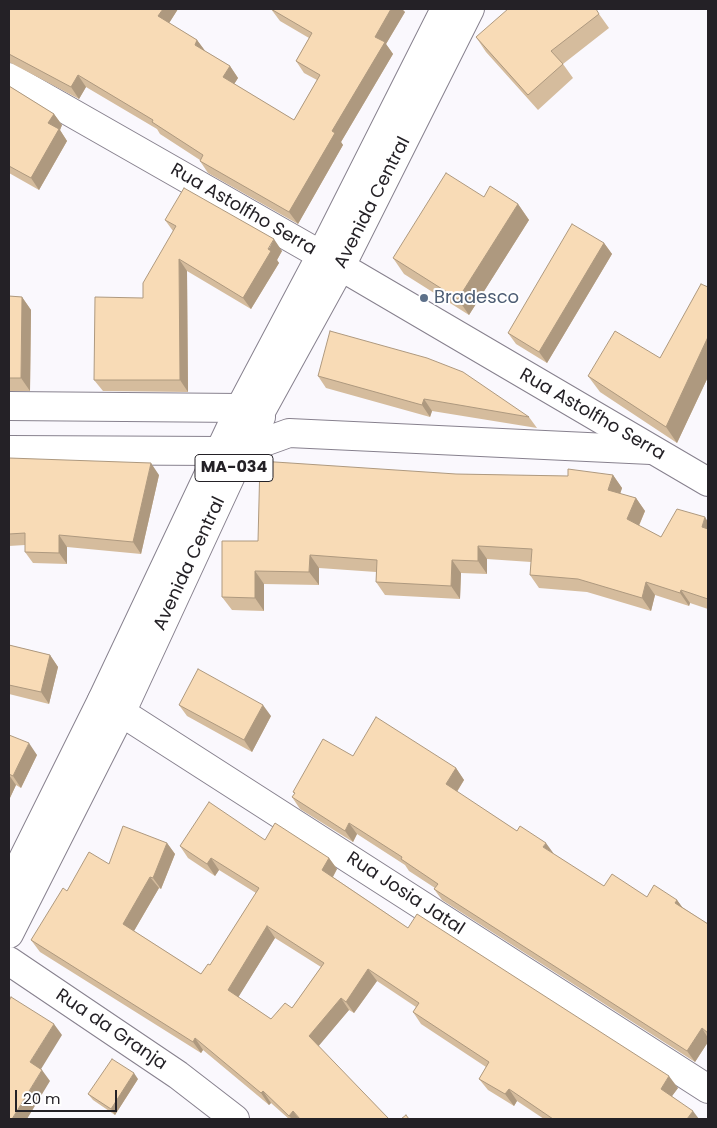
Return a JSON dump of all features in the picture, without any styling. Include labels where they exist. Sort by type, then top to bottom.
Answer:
[{"type":"street","name":"Avenida Central","points":[[331,260],[445,9]]},
{"type":"street","name":"Avenida Central","points":[[9,934],[111,707],[249,412],[470,9]]},
{"type":"street","name":"Rua Astolfho Serra","points":[[9,77],[331,260],[708,482]]},
{"type":"street","points":[[9,406],[249,412],[289,433]]},
{"type":"street","points":[[9,450],[231,450],[289,433],[651,450]]},
{"type":"street","name":"Avenida Central","points":[[9,888],[111,707]]},
{"type":"street","name":"Rua Josia Jatal","points":[[111,707],[708,1088]]},
{"type":"street","name":"Rua da Granja","points":[[9,961],[178,1075],[235,1119]]},
{"type":"building","points":[[9,9],[163,9],[158,16],[197,40],[195,45],[230,66],[223,77],[294,120],[320,75],[296,61],[312,33],[271,9],[391,9],[375,37],[385,42],[332,131],[335,133],[289,212],[200,161],[203,155],[152,122],[153,120],[78,75],[71,87],[9,54]]},
{"type":"building","points":[[508,9],[596,9],[599,14],[551,51],[563,64],[528,95],[476,37]]},
{"type":"building","points":[[9,86],[54,114],[48,123],[59,129],[31,178],[9,166]]},
{"type":"building","points":[[446,173],[484,197],[490,186],[518,204],[458,299],[393,258]]},
{"type":"building","points":[[184,188],[274,239],[268,249],[271,251],[243,298],[179,259],[180,380],[94,380],[95,297],[143,298],[143,283],[176,226],[165,220]]},
{"type":"building","points":[[572,224],[604,243],[539,352],[508,333]]},
{"type":"building","points":[[701,284],[708,287],[708,337],[666,427],[588,376],[615,331],[660,358]]},
{"type":"building","points":[[9,296],[22,297],[21,378],[9,378]]},
{"type":"building","points":[[330,331],[427,358],[463,372],[529,417],[424,399],[422,405],[318,376]]},
{"type":"building","points":[[9,458],[151,463],[133,542],[59,535],[59,553],[25,552],[25,533],[9,534]]},
{"type":"building","points":[[260,461],[456,474],[568,476],[568,469],[613,475],[608,490],[636,498],[627,519],[661,537],[677,509],[705,517],[702,527],[708,529],[708,599],[681,590],[680,593],[646,582],[642,598],[578,579],[530,575],[532,549],[478,546],[478,561],[452,560],[451,586],[376,582],[377,560],[310,555],[309,572],[255,571],[255,598],[222,597],[222,541],[258,541]]},
{"type":"building","points":[[9,645],[50,655],[41,692],[9,685]]},
{"type":"building","points":[[198,669],[263,705],[244,740],[179,705]]},
{"type":"building","points":[[376,717],[456,768],[446,784],[517,831],[520,826],[546,843],[543,847],[604,886],[612,874],[647,897],[654,885],[677,900],[675,903],[708,924],[708,1033],[702,1028],[687,1051],[434,889],[438,884],[401,859],[402,857],[349,823],[345,831],[292,797],[323,739],[353,756]]},
{"type":"building","points":[[9,735],[29,743],[13,776],[9,774]]},
{"type":"building","points":[[209,802],[265,840],[275,823],[329,858],[322,870],[408,928],[417,914],[669,1076],[661,1089],[693,1111],[687,1119],[553,1119],[509,1089],[505,1094],[479,1079],[489,1062],[413,1012],[419,1003],[368,969],[346,1002],[341,998],[309,1036],[389,1119],[300,1119],[293,1111],[289,1116],[263,1091],[261,1093],[195,1038],[193,1042],[31,940],[63,888],[67,891],[89,852],[109,864],[123,826],[167,843],[153,878],[150,877],[123,924],[201,974],[208,964],[210,965],[259,888],[211,858],[207,864],[180,846]],"holes":[[[267,926],[324,963],[292,1008],[285,1003],[271,1019],[228,990]]]},
{"type":"building","points":[[11,997],[54,1024],[30,1062],[42,1070],[12,1119],[9,1119],[9,1001]]},
{"type":"building","points":[[112,1059],[134,1073],[111,1109],[88,1094]]},
{"type":"building","points":[[406,1115],[409,1119],[401,1119]]},
{"type":"place","name":"Bradesco","points":[[424,298]]}]
